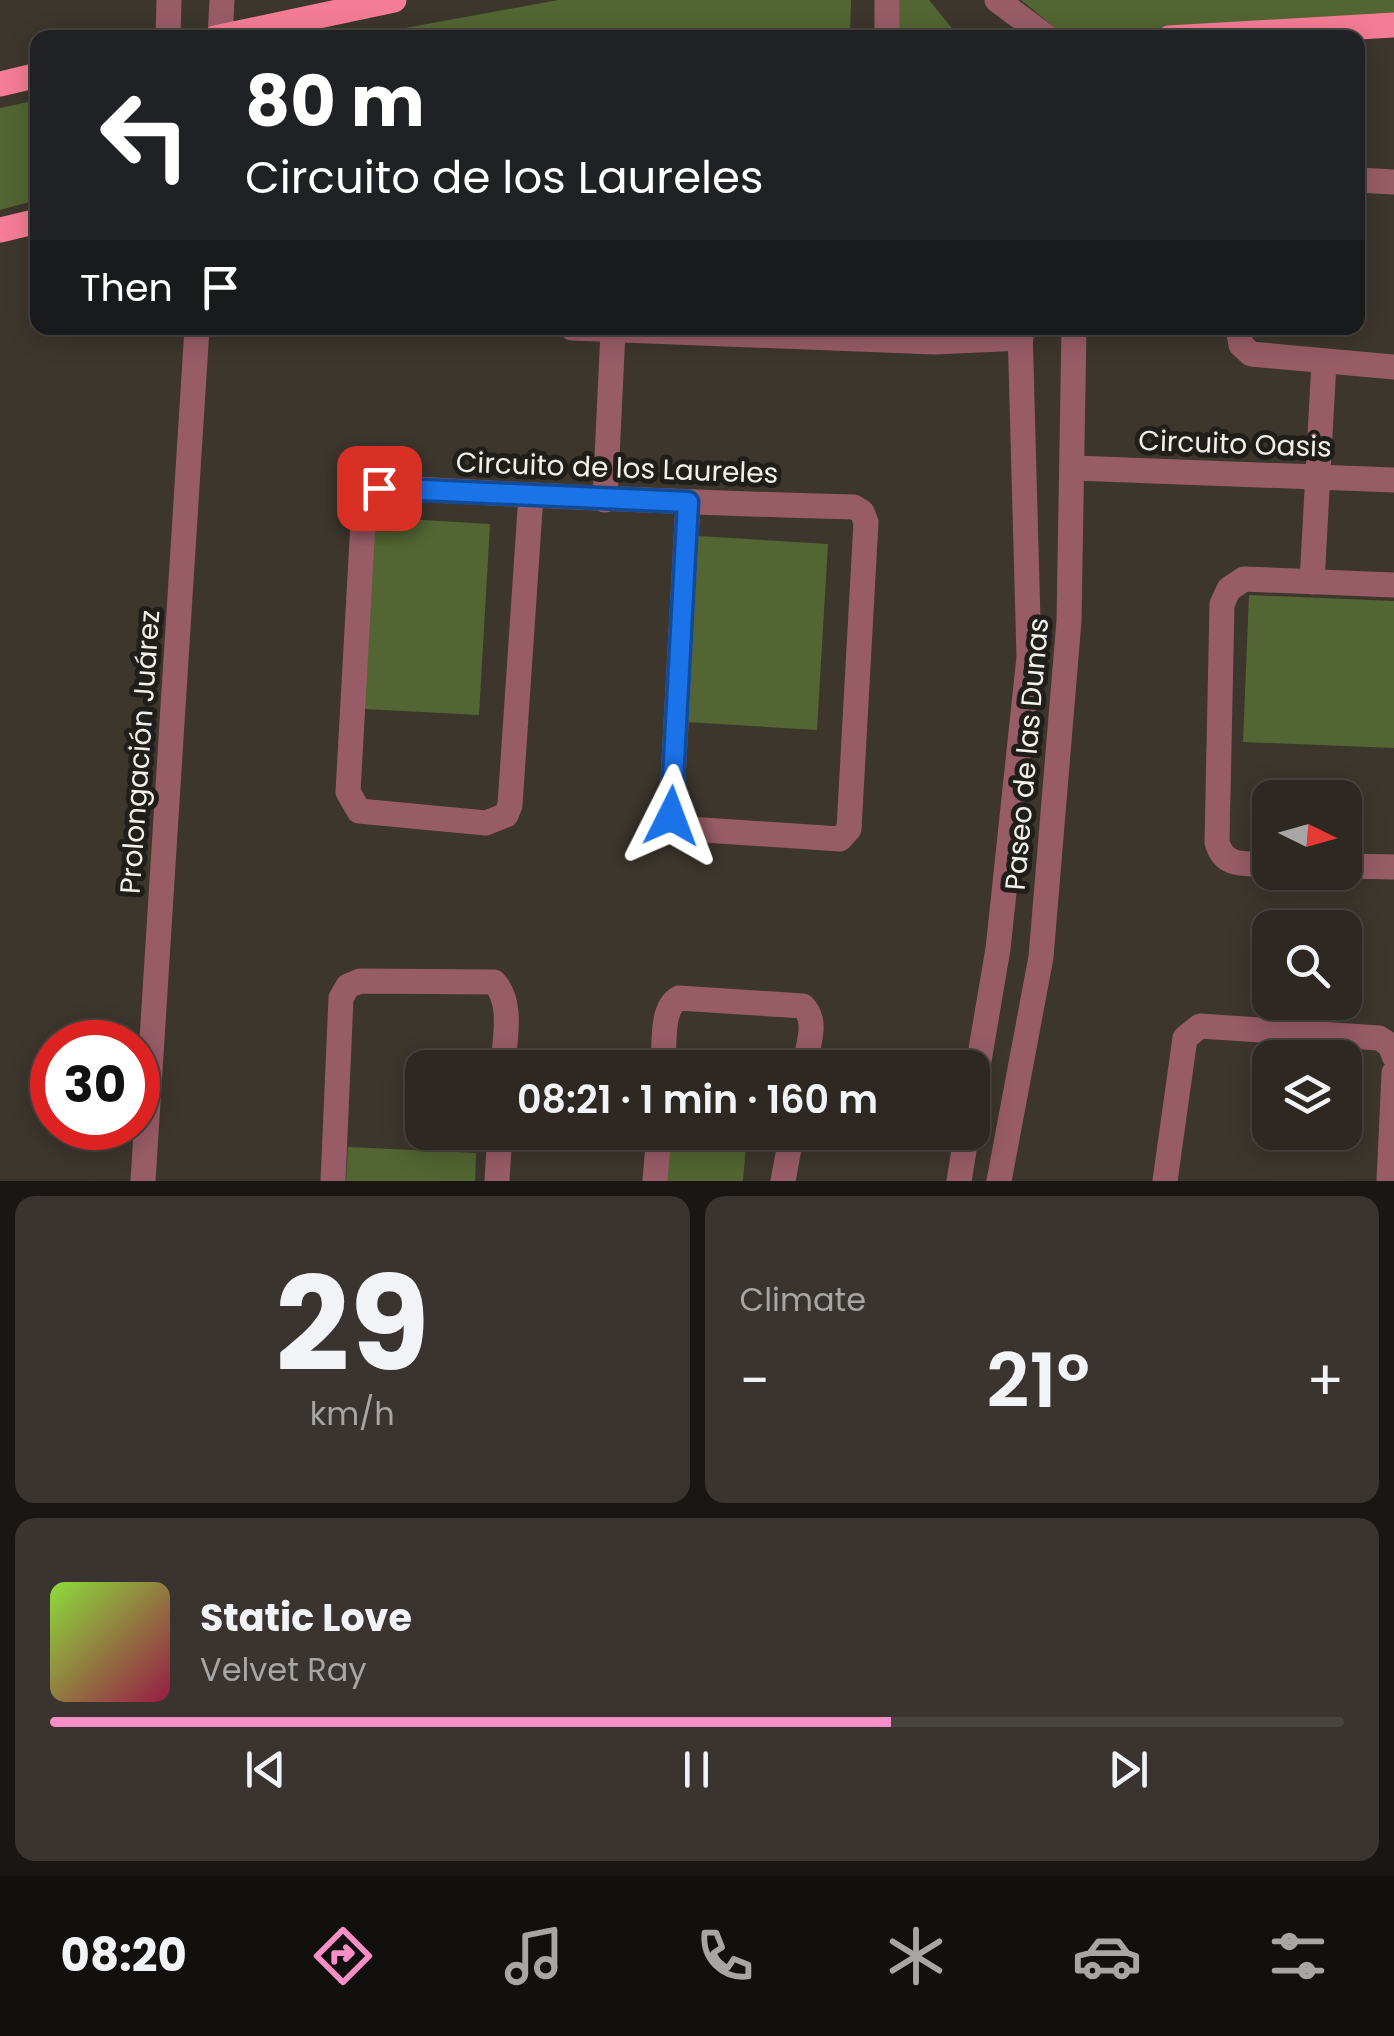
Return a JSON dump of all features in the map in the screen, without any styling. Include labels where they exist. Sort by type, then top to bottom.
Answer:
[{"type":"main road","points":[[288,29],[394,0]]},
{"type":"main road","points":[[1307,30],[1394,25]]},
{"type":"main road","points":[[0,84],[30,77]]},
{"type":"main road","points":[[0,230],[30,224]]},
{"type":"street","points":[[168,30],[169,0]]},
{"type":"street","points":[[219,30],[222,0]]},
{"type":"street","points":[[888,0],[888,30]]},
{"type":"street","points":[[997,0],[1037,30]]},
{"type":"street","points":[[1365,180],[1394,182]]},
{"type":"street","name":"Prolongación Juárez","points":[[144,1181],[197,335]]},
{"type":"street","points":[[606,500],[612,335]]},
{"type":"street","name":"Paseo de las Dunas","points":[[981,1050],[998,949],[1029,657],[1020,335]]},
{"type":"street","name":"Paseo de las Dunas","points":[[998,1181],[1041,957],[1066,661],[1074,468],[1074,335]]},
{"type":"street","points":[[1240,335],[1251,354],[1394,367]]},
{"type":"street","points":[[1312,582],[1324,362]]},
{"type":"street","name":"Circuito Oasis","points":[[1074,468],[1394,480]]},
{"type":"street","name":"Circuito de los Laureles","points":[[531,495],[510,805],[506,815],[486,822],[360,812],[348,792],[364,504],[369,494],[379,488],[854,507],[862,512],[866,522],[849,829],[840,840],[689,829],[677,825],[671,816],[688,502]]},
{"type":"street","points":[[1252,864],[1230,863],[1220,856],[1217,842],[1222,604],[1230,589],[1244,579],[1394,585]]},
{"type":"street","points":[[1029,657],[1066,661]]},
{"type":"street","points":[[1362,866],[1394,867]]},
{"type":"street","points":[[332,1181],[342,998],[348,986],[360,982],[494,982],[506,1003],[503,1050]]},
{"type":"street","points":[[665,1050],[668,1013],[672,1002],[680,998],[803,1006],[812,1022],[807,1050]]},
{"type":"street","points":[[1165,1181],[1184,1038],[1191,1030],[1200,1026],[1379,1038],[1390,1045],[1394,1056]]},
{"type":"street","points":[[1389,1181],[1394,1074]]},
{"type":"street","points":[[497,1181],[499,1150]]},
{"type":"street","points":[[655,1181],[657,1150]]},
{"type":"street","points":[[783,1181],[789,1150]]},
{"type":"street","points":[[959,1181],[964,1150]]},
{"type":"green space","points":[[558,0],[851,0],[850,30],[394,30]]},
{"type":"green space","points":[[884,0],[929,0],[953,30],[884,30]]},
{"type":"green space","points":[[1021,0],[1394,0],[1394,13],[1126,30],[1058,30]]},
{"type":"green space","points":[[30,102],[30,202],[0,210],[0,108]]},
{"type":"green space","points":[[374,517],[490,524],[479,715],[364,709]]},
{"type":"green space","points":[[698,536],[828,544],[817,730],[686,722]]},
{"type":"green space","points":[[1249,595],[1394,601],[1394,748],[1243,742]]},
{"type":"green space","points":[[348,1147],[476,1153],[475,1181],[346,1181]]},
{"type":"green space","points":[[668,1150],[746,1150],[743,1181],[665,1181]]},
{"type":"route","points":[[379,488],[688,502],[671,816]]}]
